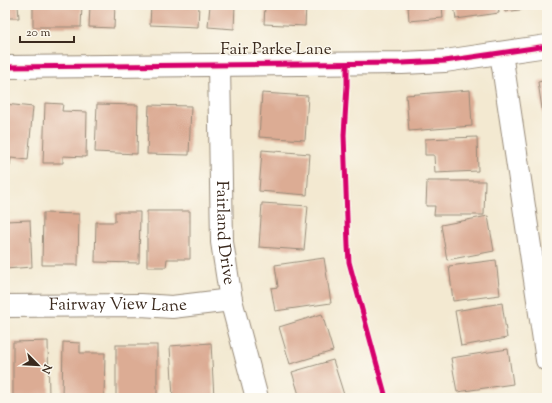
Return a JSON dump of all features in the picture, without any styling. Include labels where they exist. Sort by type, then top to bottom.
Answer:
[{"type":"street","name":"Fair Parke Lane","points":[[5,67],[445,61],[547,46]]},
{"type":"street","points":[[501,53],[541,275],[547,360]]},
{"type":"street","name":"Fairland Drive","points":[[219,65],[222,242],[231,300],[257,398]]},
{"type":"street","name":"Fairway View Lane","points":[[5,306],[141,304],[172,308],[231,300]]},
{"type":"building","points":[[5,5],[18,5],[19,18],[5,18]]},
{"type":"building","points":[[33,5],[82,5],[81,27],[33,27]]},
{"type":"building","points":[[90,5],[115,5],[114,28],[89,27]]},
{"type":"building","points":[[151,5],[199,5],[198,27],[150,25]]},
{"type":"building","points":[[210,5],[235,5],[234,29],[208,27]]},
{"type":"building","points":[[265,5],[306,5],[305,26],[264,24]]},
{"type":"building","points":[[408,5],[442,5],[443,18],[409,21]]},
{"type":"building","points":[[454,5],[498,5],[499,13],[456,19]]},
{"type":"building","points":[[504,5],[547,5],[547,6],[505,12]]},
{"type":"building","points":[[547,80],[547,135],[546,135],[538,82]]},
{"type":"building","points":[[470,90],[472,126],[409,131],[406,95]]},
{"type":"building","points":[[262,93],[308,96],[305,140],[259,137]]},
{"type":"building","points":[[45,103],[63,104],[62,111],[87,112],[86,157],[63,156],[63,163],[43,163]]},
{"type":"building","points":[[5,104],[33,107],[28,160],[11,158],[10,165],[5,164]]},
{"type":"building","points":[[97,104],[138,105],[137,154],[95,152]]},
{"type":"building","points":[[149,105],[191,106],[189,155],[147,154]]},
{"type":"building","points":[[477,137],[478,171],[435,173],[434,155],[425,155],[425,139]]},
{"type":"building","points":[[262,150],[310,154],[307,195],[259,191]]},
{"type":"building","points":[[427,181],[485,181],[484,215],[434,215],[435,206],[426,206]]},
{"type":"building","points":[[262,203],[308,206],[304,250],[259,247]]},
{"type":"building","points":[[147,211],[190,211],[190,259],[167,259],[166,267],[147,267]]},
{"type":"building","points":[[115,212],[140,212],[139,263],[95,262],[96,222],[115,222]]},
{"type":"building","points":[[43,213],[79,214],[78,265],[42,265]]},
{"type":"building","points":[[488,216],[494,251],[447,260],[441,225]]},
{"type":"building","points":[[30,220],[32,267],[5,269],[5,221]]},
{"type":"building","points":[[324,258],[331,303],[275,311],[271,288],[278,287],[275,265]]},
{"type":"building","points":[[496,260],[500,295],[453,301],[449,266]]},
{"type":"building","points":[[502,303],[507,338],[461,346],[455,311]]},
{"type":"building","points":[[322,314],[333,351],[290,364],[279,327]]},
{"type":"building","points":[[48,341],[49,398],[13,398],[13,342]]},
{"type":"building","points":[[63,342],[80,343],[80,353],[105,353],[104,398],[62,398]]},
{"type":"building","points":[[211,343],[214,398],[173,398],[170,346]]},
{"type":"building","points":[[116,345],[157,345],[157,398],[116,398]]},
{"type":"building","points":[[508,349],[513,384],[457,392],[451,358]]},
{"type":"building","points":[[333,360],[345,398],[300,398],[292,372]]},
{"type":"cycle path","points":[[5,67],[402,63],[445,61],[547,46]]},
{"type":"cycle path","points":[[347,64],[344,135],[349,262],[386,398]]}]
